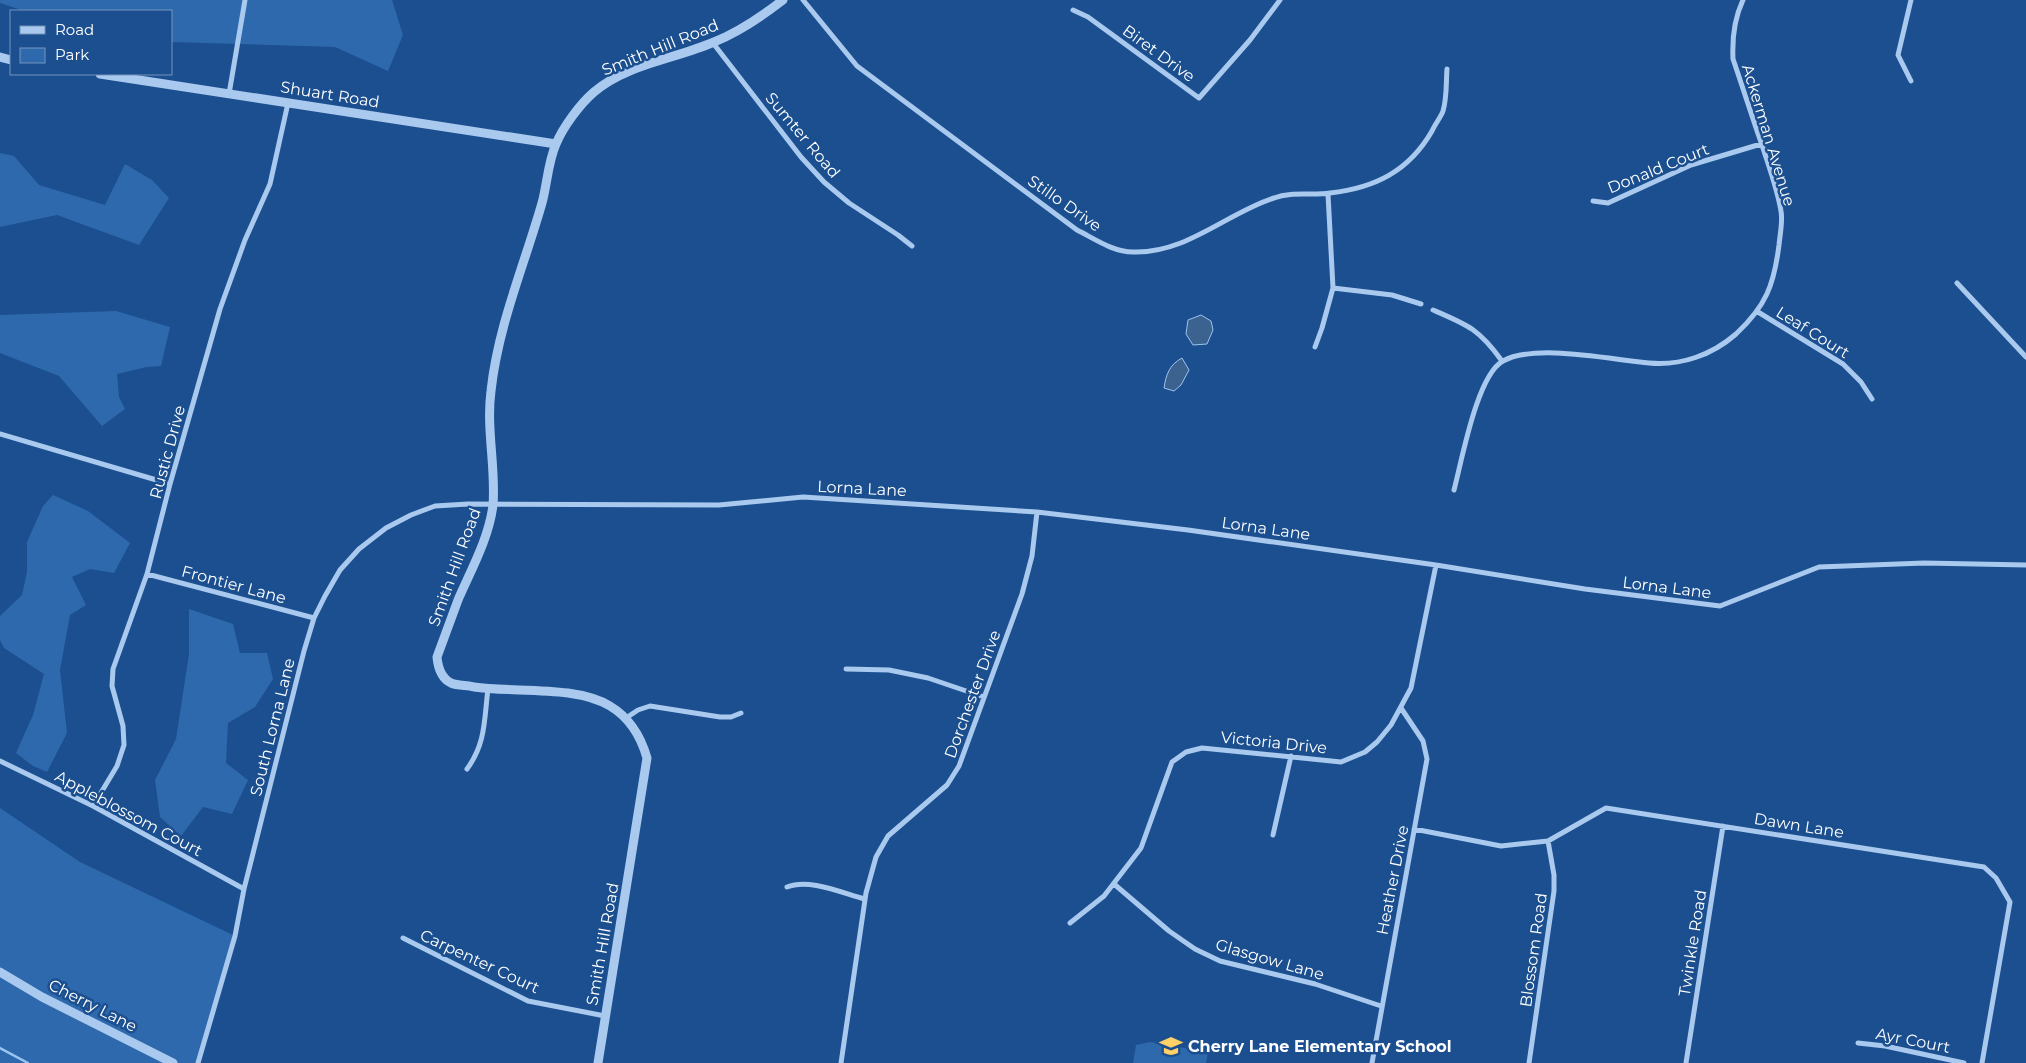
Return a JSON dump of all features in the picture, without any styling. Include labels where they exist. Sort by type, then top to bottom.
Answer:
[{"type":"street","points":[[230,94],[245,0]]},
{"type":"street","name":"Smith Hill Road","points":[[598,1063],[622,922],[646,758],[642,743],[626,718],[611,706],[594,698],[580,695],[488,689],[452,683],[444,677],[438,667],[437,657],[477,558],[493,505],[490,393],[510,300],[542,201],[556,144],[579,107],[595,91],[614,78],[713,43],[739,30],[782,0]]},
{"type":"street","name":"Stillo Drive","points":[[803,0],[857,66],[1078,230],[1106,246],[1133,252],[1170,247],[1274,197],[1294,193],[1328,194],[1379,182],[1399,170],[1424,145],[1443,111],[1447,69]]},
{"type":"street","name":"Biret Drive","points":[[1073,10],[1088,17],[1200,98],[1250,40],[1280,0]]},
{"type":"street","name":"Ackerman Avenue","points":[[1502,361],[1523,355],[1545,353],[1652,363],[1683,362],[1728,341],[1758,312],[1768,292],[1776,266],[1781,213],[1776,186],[1733,59],[1732,40],[1738,11],[1743,0]]},
{"type":"street","points":[[1910,0],[1898,55],[1911,80]]},
{"type":"street","name":"Sumter Road","points":[[713,43],[801,157],[824,182],[849,203],[912,246]]},
{"type":"street","name":"Shuart Road","points":[[106,75],[556,144]]},
{"type":"street","name":"Rustic Drive","points":[[93,806],[117,766],[124,745],[123,726],[112,686],[113,669],[147,574],[170,484],[220,309],[245,240],[270,184],[288,103]]},
{"type":"street","name":"Donald Court","points":[[1593,201],[1608,203],[1691,165],[1761,144]]},
{"type":"street","points":[[1315,347],[1333,288],[1328,194]]},
{"type":"street","points":[[1957,283],[2026,357]]},
{"type":"street","points":[[1333,288],[1392,295],[1421,304]]},
{"type":"street","points":[[1433,310],[1476,331],[1502,361],[1489,374],[1480,394],[1454,490]]},
{"type":"street","name":"Leaf Court","points":[[1758,312],[1843,364],[1861,382],[1872,399]]},
{"type":"street","points":[[0,434],[170,484]]},
{"type":"street","name":"Lorna Lane","points":[[493,505],[719,505],[803,497],[1037,512],[1198,532],[1436,565],[1583,589],[1720,606],[1819,567],[1924,563],[2026,563]]},
{"type":"street","name":"South Lorna Lane","points":[[198,1063],[235,936],[244,889],[314,618],[340,570],[359,549],[386,528],[410,515],[434,506],[493,505]]},
{"type":"street","name":"Dorchester Drive","points":[[841,1063],[866,899],[876,857],[888,836],[947,785],[959,766],[1022,594],[1032,556],[1037,512]]},
{"type":"street","name":"Victoria Drive","points":[[1070,923],[1104,896],[1140,848],[1172,762],[1186,752],[1202,748],[1341,762],[1364,752],[1378,742],[1401,708],[1411,688],[1436,565]]},
{"type":"street","name":"Frontier Lane","points":[[147,574],[314,618]]},
{"type":"street","points":[[846,669],[889,670],[928,678],[984,697]]},
{"type":"street","points":[[467,769],[481,745],[488,689]]},
{"type":"street","points":[[626,718],[638,710],[650,706],[720,717],[731,717],[741,713]]},
{"type":"street","name":"Heather Drive","points":[[1372,1063],[1427,758],[1423,741],[1401,708]]},
{"type":"street","points":[[1273,835],[1291,756]]},
{"type":"street","name":"Appleblossom Court","points":[[0,761],[93,806],[244,889]]},
{"type":"street","name":"Dawn Lane","points":[[1414,829],[1501,846],[1548,841],[1606,808],[1984,866],[1996,878],[2010,902],[1982,1063]]},
{"type":"street","name":"Twinkle Road","points":[[1686,1063],[1723,826]]},
{"type":"street","name":"Blossom Road","points":[[1529,1063],[1554,891],[1554,875],[1548,841]]},
{"type":"street","points":[[787,887],[796,883],[806,883],[866,899]]},
{"type":"street","name":"Glasgow Lane","points":[[1114,884],[1169,931],[1195,949],[1220,961],[1315,984],[1381,1006]]},
{"type":"street","name":"Carpenter Court","points":[[403,938],[528,1001],[605,1016]]},
{"type":"street","name":"Cherry Lane","points":[[0,972],[42,997],[173,1063]]},
{"type":"street","name":"Ayr Court","points":[[1858,1043],[1886,1046],[1964,1063]]},
{"type":"green space","points":[[0,0],[392,0],[403,35],[388,71],[335,47],[172,42],[172,10],[21,10],[0,3]]},
{"type":"green space","points":[[0,153],[14,156],[39,185],[105,205],[125,164],[152,180],[169,198],[139,245],[57,215],[0,227]]},
{"type":"green space","points":[[116,311],[170,327],[161,366],[147,367],[117,374],[119,397],[125,409],[102,426],[59,376],[0,353],[0,315]]},
{"type":"green space","points":[[53,495],[88,511],[130,543],[114,573],[90,569],[72,577],[86,605],[70,615],[60,670],[67,733],[47,772],[33,766],[16,753],[33,715],[44,674],[4,648],[0,640],[0,616],[22,595],[27,572],[27,542],[43,506]]},
{"type":"green space","points":[[189,609],[233,624],[240,653],[267,653],[273,679],[255,707],[228,723],[226,763],[248,780],[232,814],[203,807],[181,836],[160,817],[155,780],[176,739],[189,654]]},
{"type":"green space","points":[[0,808],[80,862],[235,936],[198,1063],[0,1063]]},
{"type":"green space","points":[[1150,1042],[1208,1052],[1206,1063],[1133,1063],[1136,1045]]},
{"type":"shaded area","points":[[1201,315],[1211,321],[1213,330],[1207,344],[1193,345],[1186,334],[1188,320]]},
{"type":"shaded area","points":[[1182,358],[1189,370],[1181,385],[1174,391],[1164,388],[1169,371]]},
{"type":"waterway","points":[[0,1048],[28,1063]]},
{"type":"place","name":"Cherry Lane Elementary School","points":[[1171,1046]]}]
